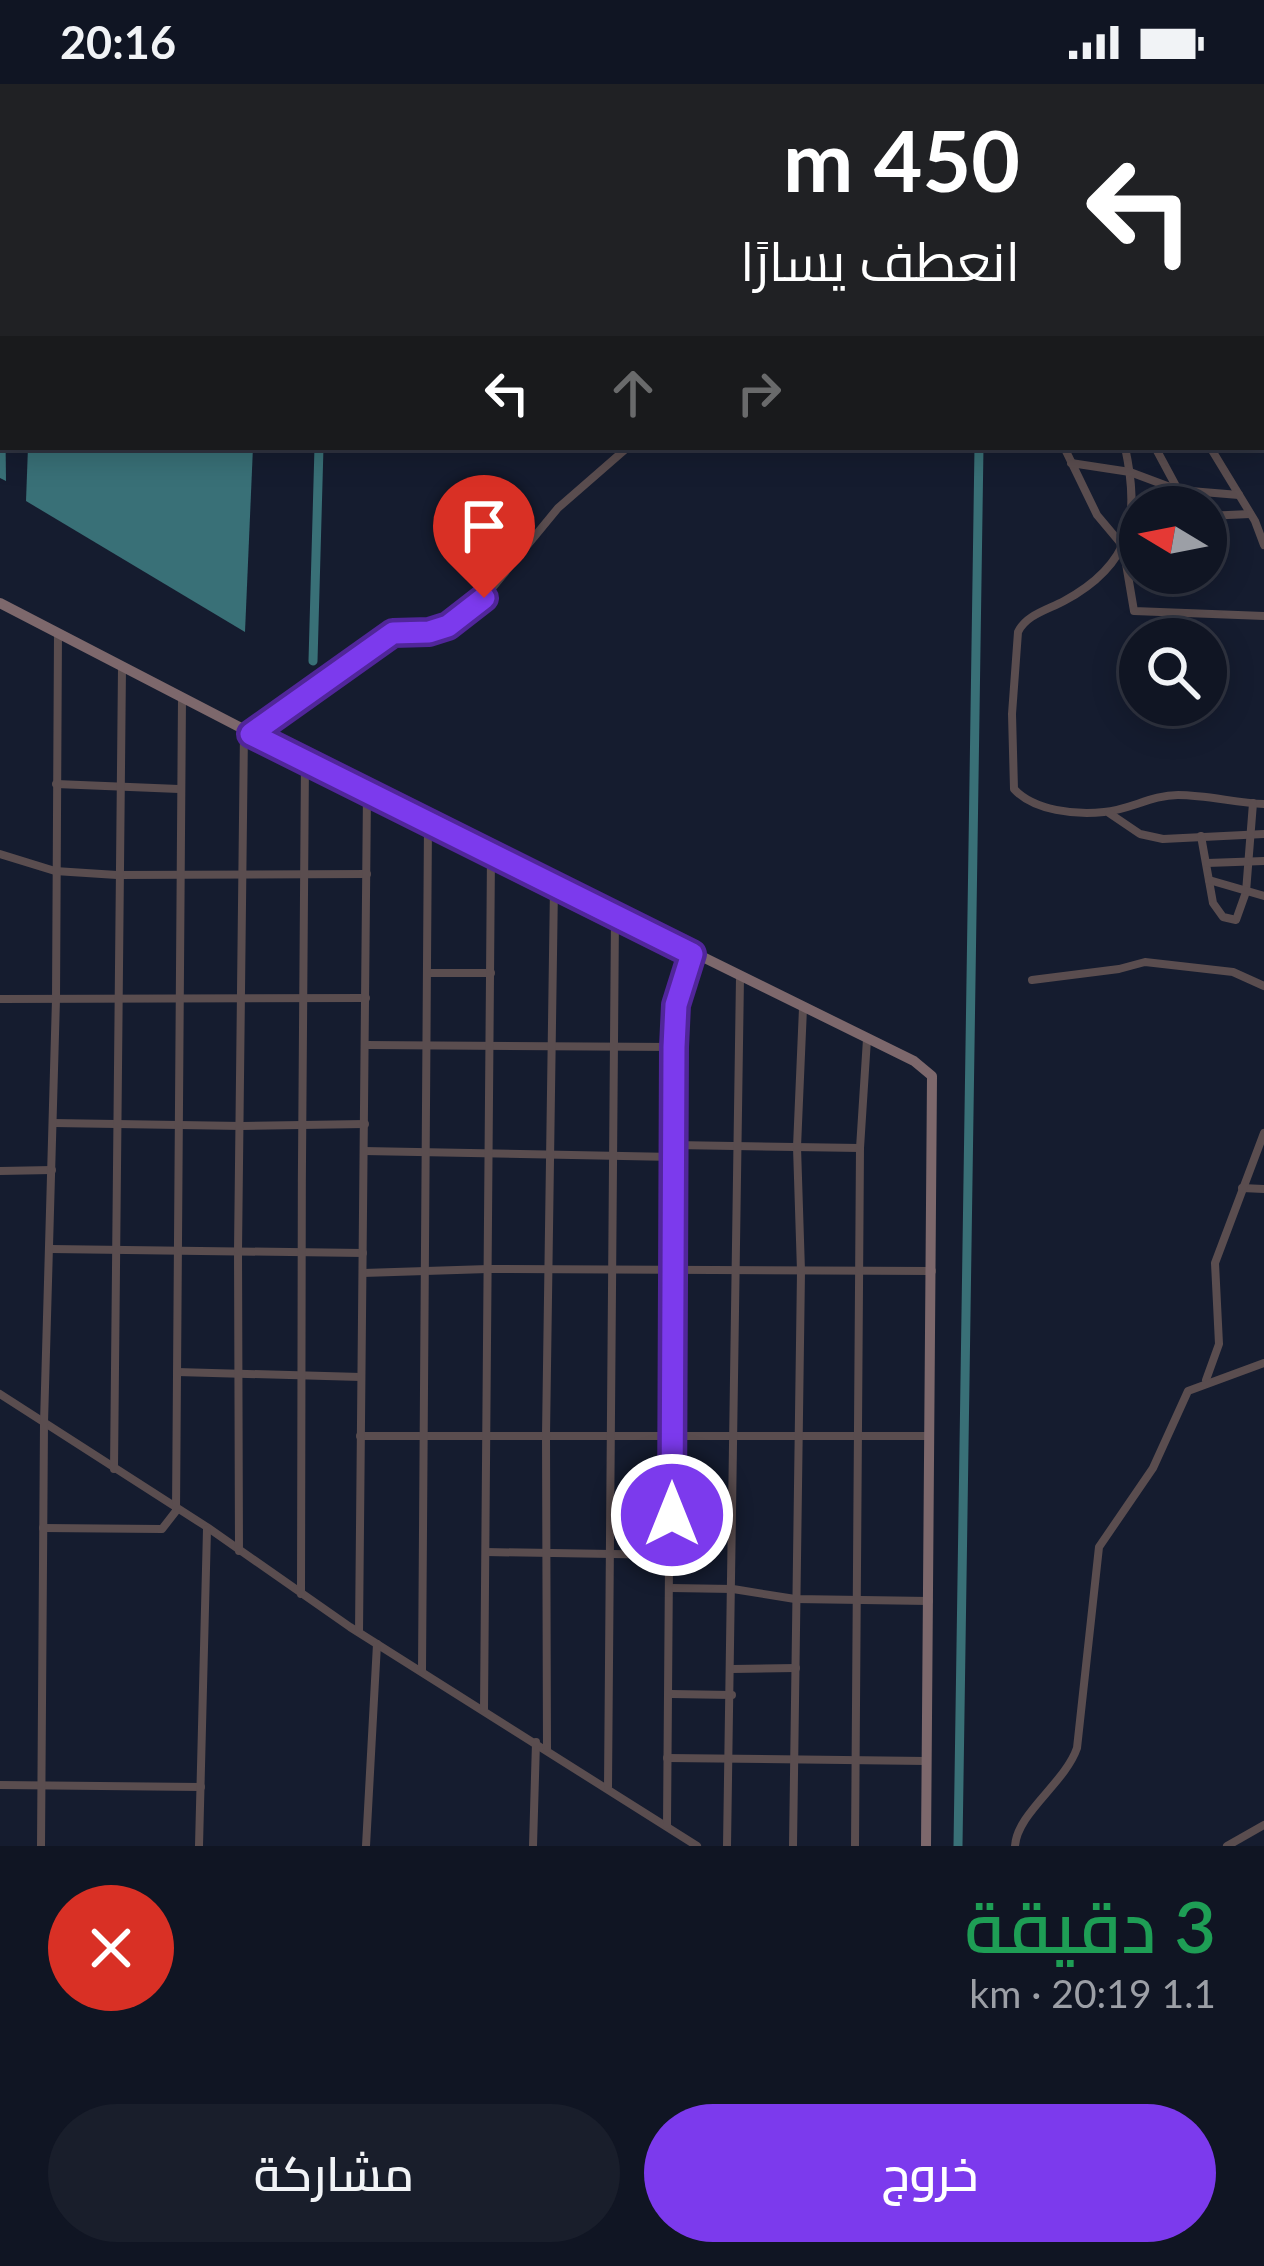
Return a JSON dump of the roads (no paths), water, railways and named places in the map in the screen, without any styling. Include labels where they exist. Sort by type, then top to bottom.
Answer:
[{"type":"street","points":[[248,732],[393,633],[429,632],[464,616],[558,508],[625,450]]},
{"type":"street","points":[[1065,450],[1096,515],[1119,541]]},
{"type":"street","points":[[1126,450],[1132,486]]},
{"type":"street","points":[[1157,450],[1176,486]]},
{"type":"street","points":[[1212,450],[1256,519],[1264,545]]},
{"type":"street","points":[[1069,463],[1130,472],[1167,486]]},
{"type":"street","points":[[1227,494],[1239,495]]},
{"type":"street","points":[[1119,550],[1081,591],[1020,625],[1012,778],[1018,794],[1053,808],[1108,812],[1182,795],[1264,804]]},
{"type":"street","points":[[1131,594],[1134,611],[1264,616]]},
{"type":"street","points":[[0,603],[428,823],[914,1061],[932,1076],[926,1846]]},
{"type":"street","points":[[41,1846],[58,633]]},
{"type":"street","points":[[114,1469],[122,667]]},
{"type":"street","points":[[43,1528],[163,1528],[176,1511],[182,698]]},
{"type":"street","points":[[239,1553],[238,1251],[248,732]]},
{"type":"street","points":[[301,1594],[299,1252],[305,761]]},
{"type":"street","points":[[56,784],[179,789]]},
{"type":"street","points":[[359,1632],[368,792]]},
{"type":"street","points":[[1201,836],[1216,908],[1227,920],[1238,917],[1246,892],[1252,803]]},
{"type":"street","points":[[1108,812],[1148,836],[1264,834]]},
{"type":"street","points":[[422,1671],[428,823]]},
{"type":"street","points":[[0,854],[55,871],[118,875],[367,874]]},
{"type":"street","points":[[484,1709],[490,854]]},
{"type":"street","points":[[1207,863],[1264,861]]},
{"type":"street","points":[[1209,880],[1264,896]]},
{"type":"street","points":[[547,1749],[554,886]]},
{"type":"street","points":[[608,1787],[615,916]]},
{"type":"street","points":[[667,1825],[674,1047],[676,1005],[692,954]]},
{"type":"street","points":[[1032,980],[1145,962],[1233,972],[1264,986]]},
{"type":"street","points":[[429,973],[491,973]]},
{"type":"street","points":[[727,1846],[740,977]]},
{"type":"street","points":[[0,999],[367,998]]},
{"type":"street","points":[[793,1846],[801,1271],[797,1148],[803,1008]]},
{"type":"street","points":[[855,1846],[860,1148],[867,1039]]},
{"type":"street","points":[[366,1045],[674,1047]]},
{"type":"street","points":[[53,1123],[365,1124]]},
{"type":"street","points":[[1206,1382],[1219,1344],[1215,1263],[1264,1133]]},
{"type":"street","points":[[674,1145],[860,1148]]},
{"type":"street","points":[[364,1151],[674,1157]]},
{"type":"street","points":[[0,1171],[52,1170]]},
{"type":"street","points":[[1242,1188],[1264,1189]]},
{"type":"street","points":[[51,1249],[363,1253]]},
{"type":"street","points":[[363,1273],[933,1271]]},
{"type":"street","points":[[1015,1846],[1020,1826],[1062,1775],[1077,1748],[1100,1547],[1153,1468],[1183,1399],[1196,1385],[1264,1363]]},
{"type":"street","points":[[176,1372],[361,1377]]},
{"type":"street","points":[[0,1394],[359,1632],[693,1845]]},
{"type":"street","points":[[360,1436],[930,1436]]},
{"type":"street","points":[[199,1846],[207,1527]]},
{"type":"street","points":[[486,1552],[672,1555]]},
{"type":"street","points":[[671,1588],[733,1589],[795,1599],[929,1601]]},
{"type":"street","points":[[366,1846],[377,1643]]},
{"type":"street","points":[[732,1669],[796,1668]]},
{"type":"street","points":[[670,1694],[732,1695]]},
{"type":"street","points":[[533,1846],[536,1742]]},
{"type":"street","points":[[667,1758],[926,1761]]},
{"type":"street","points":[[0,1785],[200,1787]]},
{"type":"street","points":[[1227,1846],[1264,1825]]},
{"type":"waterway","points":[[313,661],[319,450]]},
{"type":"waterway","points":[[958,1846],[979,450]]}]
